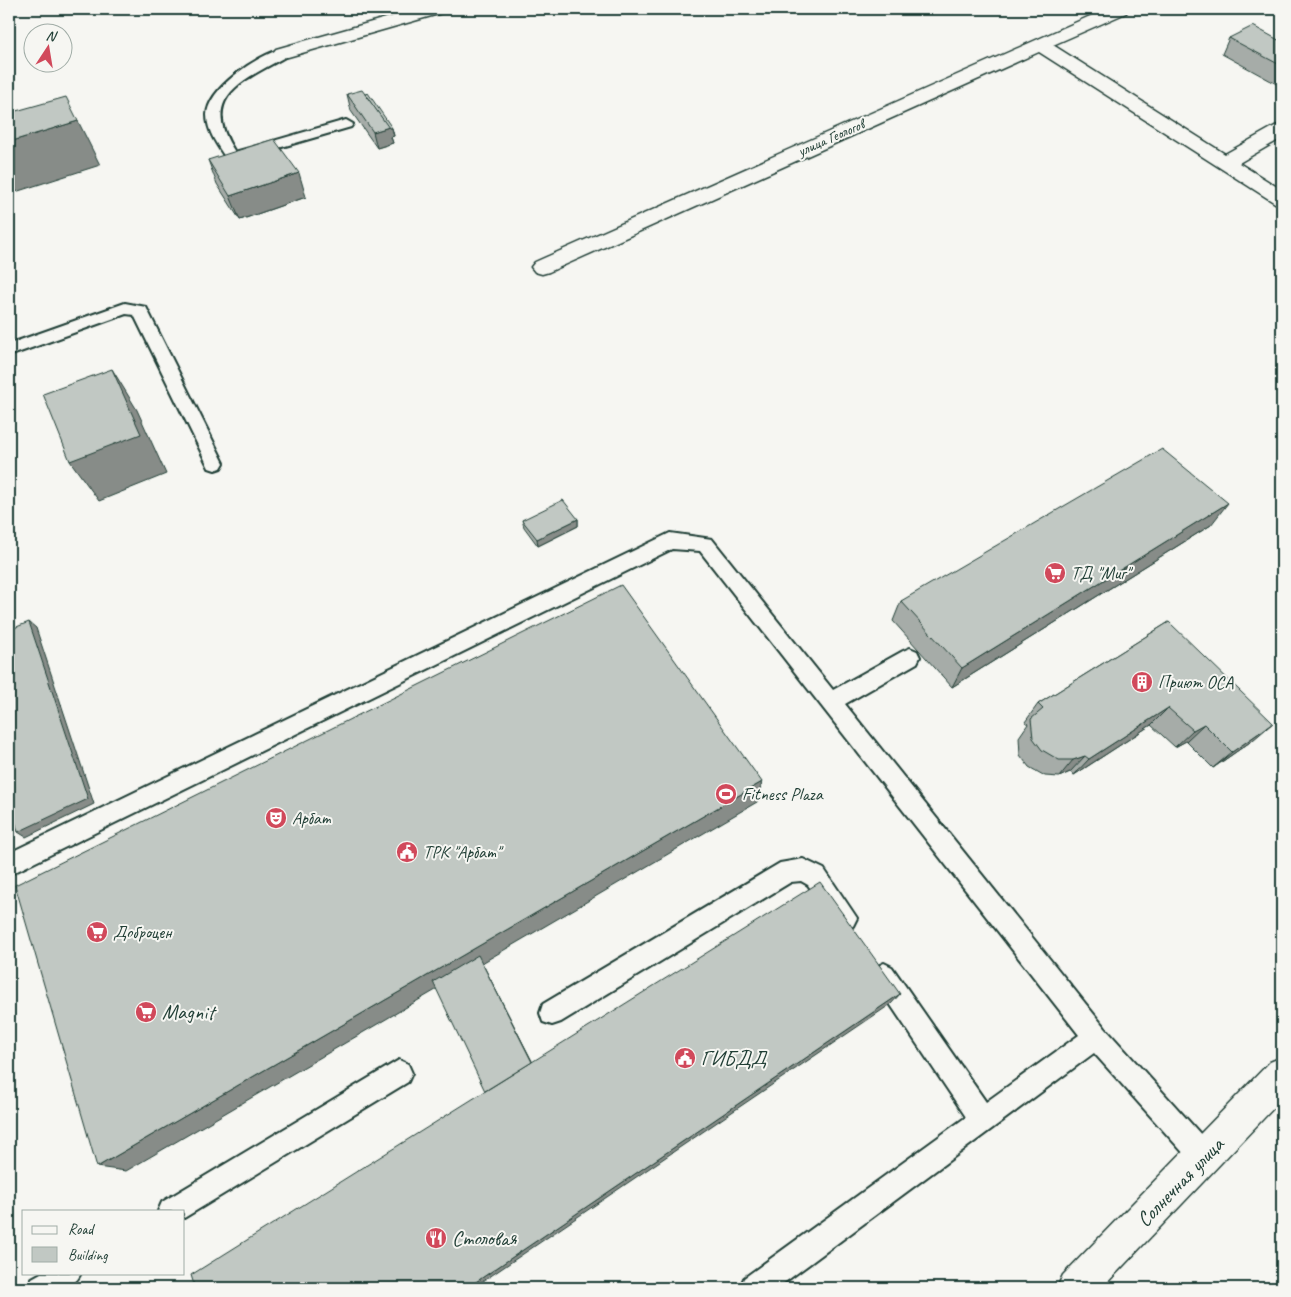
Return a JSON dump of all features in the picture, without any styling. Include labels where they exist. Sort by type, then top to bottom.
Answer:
[{"type":"street","points":[[282,54],[436,9]]},
{"type":"street","name":"улица Геологов","points":[[542,267],[1120,9]]},
{"type":"street","points":[[1040,45],[1282,199]]},
{"type":"street","points":[[1224,162],[1282,130]]},
{"type":"street","name":"Солнечная улица","points":[[1076,1288],[1282,1074]]},
{"type":"lane","points":[[282,54],[231,84],[218,99],[213,114],[215,128],[232,157],[346,124]]},
{"type":"lane","points":[[9,350],[124,308],[140,311],[215,463]]},
{"type":"lane","points":[[9,864],[670,541],[705,544],[1096,1037],[1204,1157]]},
{"type":"lane","points":[[830,702],[910,657]]},
{"type":"lane","points":[[552,1013],[788,871],[803,870],[816,877],[855,934]]},
{"type":"lane","points":[[872,958],[983,1120]]},
{"type":"lane","points":[[754,1288],[1096,1037]]},
{"type":"lane","points":[[173,1210],[399,1073]]},
{"type":"lane","points":[[42,1288],[65,1274]]},
{"type":"building","points":[[1253,26],[1282,42],[1282,66],[1229,38]]},
{"type":"building","points":[[362,90],[389,127],[373,132],[347,94]]},
{"type":"building","points":[[368,93],[392,128],[389,128],[365,94]]},
{"type":"building","points":[[66,97],[78,121],[9,142],[9,113]]},
{"type":"building","points":[[274,139],[299,173],[230,196],[208,160]]},
{"type":"building","points":[[112,369],[141,434],[70,461],[43,394]]},
{"type":"building","name":"ТД \"Миг\"","points":[[1162,449],[1228,503],[962,668],[901,601]]},
{"type":"building","points":[[563,500],[578,519],[537,539],[522,520]]},
{"type":"building","name":"ТРК \"Арбат\"","points":[[621,585],[762,782],[97,1167],[15,885]]},
{"type":"building","points":[[29,622],[88,799],[18,832],[9,798],[9,630]]},
{"type":"building","name":"Приют ОСА","points":[[1169,622],[1273,723],[1232,752],[1204,724],[1193,730],[1168,708],[1089,759],[1085,756],[1073,760],[1059,760],[1042,750],[1033,738],[1031,719],[1043,709],[1038,704]]},
{"type":"building","points":[[820,882],[900,994],[467,1288],[195,1288],[191,1275]]},
{"type":"building","points":[[478,955],[532,1062],[485,1091],[433,982]]},
{"type":"place","name":"ТД \"Миг\"","points":[[1055,573]]},
{"type":"place","name":"Приют ОСА","points":[[1142,682]]},
{"type":"place","name":"Fitness Plaza","points":[[726,794]]},
{"type":"place","name":"Арбат","points":[[276,818]]},
{"type":"place","name":"ТРК \"Арбат\"","points":[[407,852]]},
{"type":"place","name":"Доброцен","points":[[97,932]]},
{"type":"place","name":"Magnit","points":[[146,1012]]},
{"type":"place","name":"ГИБДД","points":[[685,1058]]},
{"type":"place","name":"Столовая","points":[[436,1238]]}]
